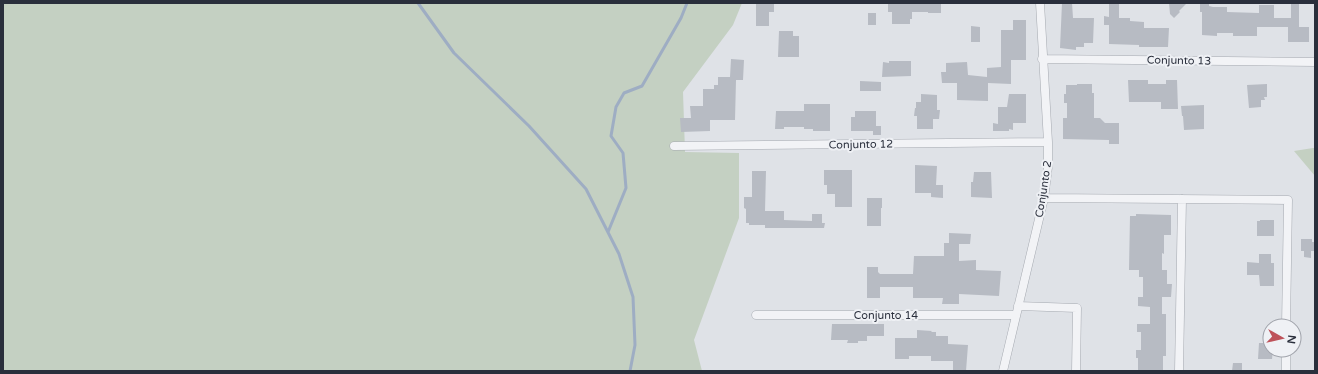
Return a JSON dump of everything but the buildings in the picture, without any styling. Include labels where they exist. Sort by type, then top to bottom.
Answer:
[{"type":"street","name":"Conjunto 2","points":[[1003,371],[1044,198],[1048,167],[1048,142],[1042,59],[1040,3]]},
{"type":"street","name":"Conjunto 13","points":[[1042,59],[1315,62]]},
{"type":"street","name":"Conjunto 12","points":[[674,146],[1048,142]]},
{"type":"street","points":[[1044,198],[1288,200],[1286,318]]},
{"type":"street","points":[[1179,371],[1182,199]]},
{"type":"street","points":[[1018,306],[1077,308],[1076,371]]},
{"type":"street","name":"Conjunto 14","points":[[756,315],[1016,315]]},
{"type":"street","points":[[1286,358],[1286,371]]},
{"type":"green space","points":[[3,3],[742,3],[733,25],[683,92],[685,152],[739,153],[739,218],[694,340],[702,371],[3,371]]},
{"type":"green space","points":[[1315,148],[1315,176],[1294,151]]},
{"type":"waterway","points":[[418,3],[454,53],[529,126],[586,189],[619,254],[633,297],[635,345],[630,371]]},
{"type":"waterway","points":[[608,232],[626,188],[623,153],[611,136],[616,107],[624,93],[642,86],[681,18],[687,3]]}]
